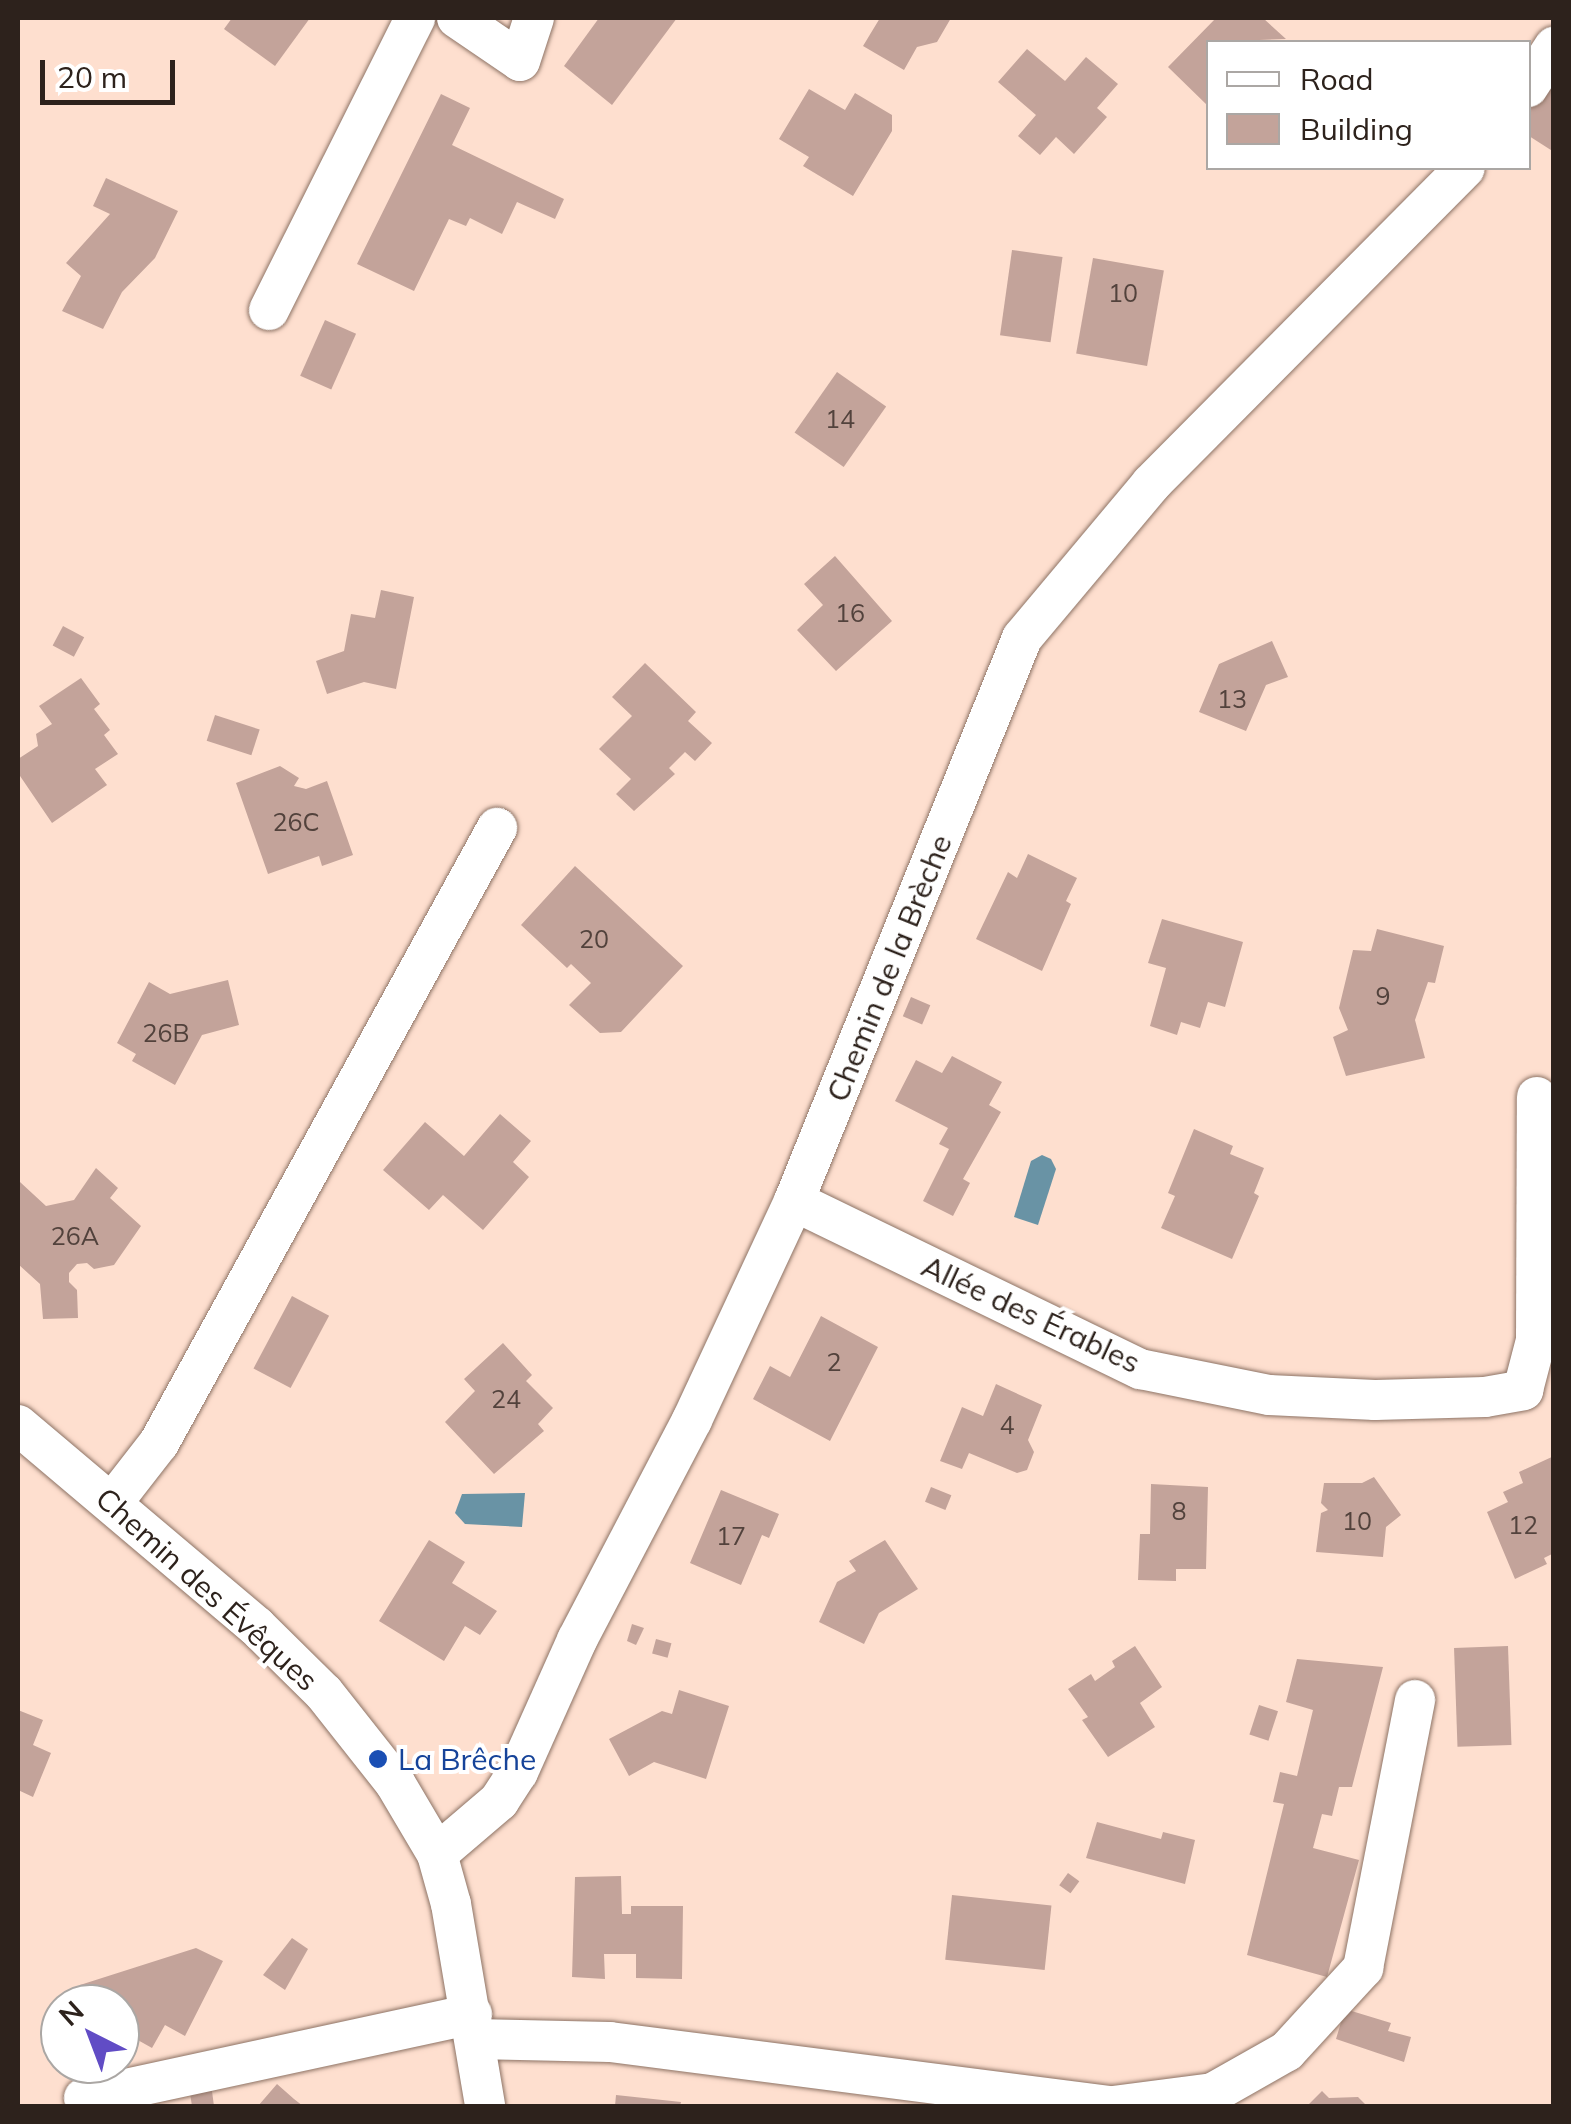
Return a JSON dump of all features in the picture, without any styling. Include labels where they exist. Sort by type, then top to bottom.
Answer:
[{"type":"street","points":[[269,310],[415,18]]},
{"type":"street","points":[[457,18],[520,60],[534,18]]},
{"type":"street","points":[[1531,82],[1554,47]]},
{"type":"street","name":"Chemin de la Brèche","points":[[438,1854],[500,1800],[518,1772],[577,1640],[692,1420],[794,1201],[1022,638],[1151,484],[1463,170]]},
{"type":"street","points":[[113,1502],[159,1443],[497,828]]},
{"type":"street","name":"Allée des Érables","points":[[794,1201],[1140,1368],[1269,1395],[1375,1400],[1485,1398],[1524,1390],[1536,1340],[1537,1097]]},
{"type":"street","name":"Chemin des Évêques","points":[[18,1425],[256,1626],[324,1693],[378,1759],[438,1854],[474,2026],[485,2106]]},
{"type":"street","points":[[84,2098],[474,2026],[1110,2106],[1213,2093],[1287,2051],[1363,1968],[1414,1700]]},
{"type":"water","points":[[1042,1155],[1051,1159],[1056,1169],[1038,1225],[1014,1217],[1031,1161]]},
{"type":"water","points":[[525,1493],[522,1527],[465,1524],[455,1513],[462,1494]]},
{"type":"building","points":[[232,18],[310,18],[275,66],[224,29]]},
{"type":"building","points":[[599,18],[677,18],[612,105],[564,66]]},
{"type":"building","points":[[880,18],[951,18],[937,42],[917,47],[904,70],[863,46]]},
{"type":"building","points":[[1216,18],[1263,18],[1286,39],[1206,40],[1206,104],[1168,67]]},
{"type":"building","points":[[1027,49],[1065,81],[1086,57],[1118,84],[1097,108],[1107,117],[1074,154],[1056,137],[1040,155],[1018,136],[1036,115],[998,82]]},
{"type":"building","points":[[1554,74],[1554,152],[1531,137],[1531,106]]},
{"type":"building","points":[[809,89],[845,110],[855,93],[892,115],[892,131],[853,196],[803,166],[809,157],[779,139]]},
{"type":"building","points":[[441,94],[470,108],[452,145],[564,199],[555,219],[517,202],[502,234],[470,218],[466,226],[449,219],[414,291],[357,264]]},
{"type":"building","points":[[106,178],[178,211],[155,258],[122,292],[103,329],[62,311],[81,276],[66,263],[110,214],[93,206]]},
{"type":"building","points":[[1012,250],[1063,257],[1051,342],[1000,335]]},
{"type":"building","points":[[1093,258],[1164,271],[1147,366],[1076,354]]},
{"type":"building","points":[[325,320],[356,334],[331,390],[300,376]]},
{"type":"building","points":[[837,372],[886,406],[844,467],[795,433]]},
{"type":"building","points":[[835,556],[892,621],[836,671],[797,630],[823,605],[804,584]]},
{"type":"building","points":[[381,590],[414,597],[396,689],[364,682],[327,694],[316,661],[344,651],[351,614],[375,618]]},
{"type":"building","points":[[63,626],[84,637],[74,657],[53,645]]},
{"type":"building","points":[[1272,641],[1288,677],[1266,685],[1246,731],[1199,712],[1219,664]]},
{"type":"building","points":[[645,663],[696,712],[688,721],[712,743],[695,761],[685,752],[669,768],[675,774],[634,811],[616,794],[631,779],[599,749],[632,716],[612,697]]},
{"type":"building","points":[[81,678],[100,704],[94,709],[110,730],[104,735],[118,754],[95,769],[107,785],[52,823],[18,773],[18,759],[38,746],[36,734],[52,724],[39,706]]},
{"type":"building","points":[[215,715],[260,730],[251,755],[207,741]]},
{"type":"building","points":[[280,766],[299,778],[294,786],[306,789],[327,781],[353,855],[322,866],[319,856],[268,874],[236,783]]},
{"type":"building","points":[[1028,854],[1077,878],[1066,901],[1071,904],[1042,971],[976,939],[1008,872],[1017,878]]},
{"type":"building","points":[[575,866],[683,966],[621,1032],[600,1033],[569,1005],[591,983],[571,964],[567,968],[521,925]]},
{"type":"building","points":[[1162,919],[1243,942],[1225,1007],[1208,1002],[1200,1028],[1181,1022],[1177,1035],[1150,1026],[1166,968],[1148,963]]},
{"type":"building","points":[[1377,929],[1444,946],[1435,983],[1428,982],[1415,1020],[1425,1058],[1346,1076],[1333,1037],[1348,1030],[1339,1008],[1353,950],[1371,951]]},
{"type":"building","points":[[228,980],[239,1025],[202,1035],[175,1085],[132,1061],[136,1054],[117,1043],[149,982],[170,994]]},
{"type":"building","points":[[911,997],[930,1005],[922,1025],[903,1016]]},
{"type":"building","points":[[952,1056],[1002,1082],[989,1105],[1001,1112],[963,1179],[970,1183],[953,1216],[923,1201],[949,1149],[939,1144],[948,1128],[895,1101],[916,1060],[942,1073]]},
{"type":"building","points":[[500,1114],[531,1141],[513,1162],[529,1177],[483,1230],[443,1195],[429,1210],[383,1170],[425,1122],[464,1156]]},
{"type":"building","points":[[1194,1129],[1233,1146],[1230,1154],[1264,1168],[1254,1193],[1259,1196],[1232,1259],[1161,1228],[1175,1196],[1168,1193]]},
{"type":"building","points":[[96,1168],[118,1188],[110,1198],[141,1226],[114,1265],[94,1269],[87,1263],[77,1264],[69,1273],[69,1282],[77,1290],[78,1318],[43,1319],[40,1284],[18,1264],[18,1185],[20,1182],[46,1206],[74,1200]]},
{"type":"building","points":[[292,1296],[329,1316],[291,1388],[254,1368]]},
{"type":"building","points":[[821,1316],[878,1347],[830,1441],[753,1399],[770,1366],[790,1377]]},
{"type":"building","points":[[503,1343],[532,1375],[526,1381],[553,1408],[538,1424],[544,1431],[494,1474],[445,1422],[475,1391],[464,1379]]},
{"type":"building","points":[[996,1384],[1042,1405],[1028,1440],[1034,1452],[1027,1470],[1017,1473],[969,1453],[962,1469],[940,1461],[962,1407],[983,1416]]},
{"type":"building","points":[[1554,1456],[1554,1553],[1544,1558],[1547,1564],[1515,1579],[1487,1512],[1508,1502],[1503,1492],[1523,1483],[1519,1472]]},
{"type":"building","points":[[1374,1477],[1401,1515],[1386,1527],[1383,1557],[1316,1552],[1321,1513],[1328,1510],[1321,1503],[1324,1483],[1362,1483]]},
{"type":"building","points":[[1151,1484],[1208,1487],[1206,1569],[1176,1569],[1176,1581],[1138,1580],[1140,1534],[1150,1534]]},
{"type":"building","points":[[931,1487],[951,1495],[945,1510],[925,1502]]},
{"type":"building","points":[[721,1490],[779,1514],[769,1538],[762,1535],[741,1585],[690,1563]]},
{"type":"building","points":[[429,1540],[465,1562],[452,1583],[497,1611],[480,1635],[465,1626],[444,1661],[379,1621]]},
{"type":"building","points":[[885,1540],[918,1589],[879,1613],[864,1644],[819,1622],[837,1582],[856,1571],[849,1561]]},
{"type":"building","points":[[632,1624],[644,1628],[636,1645],[627,1641]]},
{"type":"building","points":[[656,1639],[671,1643],[668,1658],[652,1653]]},
{"type":"building","points":[[1135,1646],[1162,1687],[1140,1703],[1155,1727],[1108,1757],[1082,1720],[1088,1717],[1068,1689],[1091,1674],[1095,1681],[1115,1667],[1112,1661]]},
{"type":"building","points":[[1508,1646],[1511,1745],[1457,1747],[1454,1648]]},
{"type":"building","points":[[1297,1659],[1383,1667],[1352,1787],[1339,1787],[1332,1816],[1322,1814],[1313,1848],[1359,1860],[1327,1977],[1247,1955],[1284,1804],[1273,1802],[1280,1772],[1297,1776],[1313,1710],[1286,1702]]},
{"type":"building","points":[[679,1690],[729,1706],[706,1779],[654,1762],[629,1776],[609,1739],[662,1711],[672,1714]]},
{"type":"building","points":[[1259,1705],[1278,1711],[1268,1741],[1249,1734]]},
{"type":"building","points":[[18,1710],[43,1720],[33,1745],[51,1753],[33,1797],[18,1790]]},
{"type":"building","points":[[1097,1822],[1161,1839],[1163,1832],[1195,1840],[1185,1884],[1086,1858]]},
{"type":"building","points":[[1068,1873],[1079,1881],[1071,1893],[1059,1885]]},
{"type":"building","points":[[621,1876],[622,1914],[631,1914],[631,1906],[683,1906],[682,1979],[636,1978],[636,1954],[604,1954],[605,1979],[572,1977],[575,1877]]},
{"type":"building","points":[[952,1895],[1051,1905],[1045,1970],[945,1960]]},
{"type":"building","points":[[292,1938],[308,1949],[285,1990],[263,1975]]},
{"type":"building","points":[[196,1948],[223,1961],[185,2036],[165,2025],[152,2048],[140,2041],[140,1984],[83,1984]]},
{"type":"building","points":[[1345,2009],[1391,2023],[1388,2031],[1411,2037],[1404,2062],[1336,2039]]},
{"type":"building","points":[[211,2084],[214,2106],[192,2106],[189,2087]]},
{"type":"building","points":[[277,2084],[294,2099],[303,2106],[258,2106]]},
{"type":"building","points":[[1322,2091],[1329,2098],[1358,2097],[1367,2106],[1307,2106]]},
{"type":"building","points":[[616,2095],[681,2102],[680,2106],[615,2106]]},
{"type":"place","name":"La Brêche","points":[[378,1759]]}]
